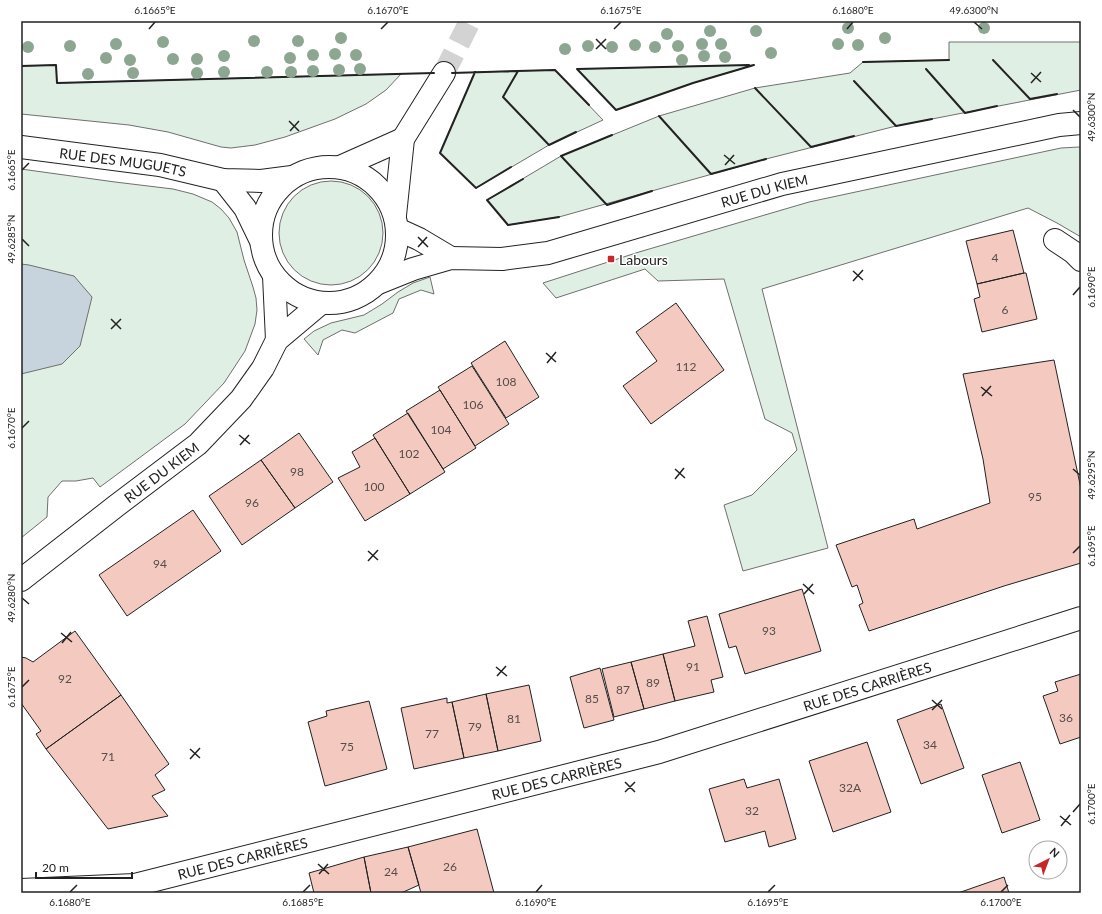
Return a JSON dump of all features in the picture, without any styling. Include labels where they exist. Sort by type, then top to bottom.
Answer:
[{"type":"main road","points":[[223,180],[245,208],[260,239],[267,264],[274,276],[283,286],[307,300],[321,303],[337,303],[352,300],[366,293],[378,283],[388,271],[394,258],[397,244],[396,222],[403,139],[444,73]]},
{"type":"main road","name":"RUE DU KIEM","points":[[378,283],[413,269],[450,258],[502,259],[548,253],[782,184],[1059,125],[1081,123]]},
{"type":"main road","points":[[340,167],[403,139]]},
{"type":"main road","name":"RUE DES MUGUETS","points":[[21,147],[160,165],[223,180],[261,181],[292,177]]},
{"type":"main road","points":[[260,239],[261,224],[265,210],[272,197],[281,186],[292,177],[307,170],[323,166],[340,167],[355,171],[368,178],[380,189],[389,201],[396,222],[419,239],[450,258]]},
{"type":"main road","points":[[1055,240],[1073,252],[1081,260]]},
{"type":"main road","name":"RUE DU KIEM","points":[[274,276],[277,340]]},
{"type":"main road","name":"RUE DU KIEM","points":[[21,580],[198,444],[241,399],[263,368],[277,340],[321,303]]},
{"type":"main road","name":"RUE DES CARRIÈRES","points":[[21,890],[135,889],[659,752],[1081,618]]},
{"type":"green space","points":[[949,42],[1081,42],[1081,90],[896,126],[766,159],[559,217],[508,225],[487,200],[561,156],[659,116],[755,88],[850,73],[863,62],[949,60]]},
{"type":"green space","points":[[56,65],[57,83],[401,74],[386,90],[366,104],[335,119],[285,137],[255,145],[231,148],[221,147],[168,132],[129,125],[21,114],[21,66]]},
{"type":"green space","points":[[754,65],[693,83],[616,110],[577,69]]},
{"type":"green space","points":[[555,70],[603,120],[549,145],[476,188],[440,153],[475,72]]},
{"type":"green space","points":[[1061,148],[1081,148],[1081,237],[1028,208],[762,289],[828,548],[743,571],[724,505],[752,495],[797,450],[792,433],[765,419],[724,279],[658,281],[645,269],[556,298],[543,283],[639,252],[809,202]]},
{"type":"green space","points":[[21,169],[173,189],[193,194],[212,202],[229,218],[237,232],[256,298],[257,310],[255,324],[245,351],[224,383],[185,424],[100,487],[93,478],[76,481],[62,481],[48,497],[47,517],[21,538]]},
{"type":"green space","points":[[331,181],[351,185],[368,196],[379,213],[383,233],[379,253],[368,270],[351,281],[331,285],[311,281],[294,270],[283,253],[279,233],[283,213],[294,196],[311,185]]},
{"type":"green space","points":[[430,277],[434,294],[421,290],[399,299],[393,313],[355,333],[342,330],[323,340],[318,355],[304,339],[314,331],[331,323],[364,315],[413,283]]},
{"type":"shaded area","points":[[21,264],[74,276],[92,297],[80,346],[62,364],[21,374]]},
{"type":"building","points":[[1013,230],[1024,273],[977,284],[966,241]]},
{"type":"building","points":[[1026,273],[1037,319],[982,332],[974,299],[980,297],[977,284]]},
{"type":"building","points":[[676,303],[724,370],[651,424],[623,386],[657,361],[636,332]]},
{"type":"building","points":[[505,341],[539,397],[506,418],[471,363]]},
{"type":"building","points":[[1054,360],[1081,489],[1081,563],[1004,586],[869,631],[859,605],[863,603],[857,585],[852,587],[836,545],[914,519],[917,529],[990,503],[983,459],[963,374]]},
{"type":"building","points":[[472,366],[509,424],[475,446],[438,387]]},
{"type":"building","points":[[440,390],[476,448],[443,469],[406,411]]},
{"type":"building","points":[[408,413],[445,472],[410,494],[373,435]]},
{"type":"building","points":[[299,433],[333,482],[295,508],[261,460]]},
{"type":"building","points":[[375,438],[410,494],[365,521],[338,478],[360,467],[352,452]]},
{"type":"building","points":[[261,460],[295,508],[242,545],[209,496]]},
{"type":"building","points":[[193,510],[221,551],[127,616],[99,575]]},
{"type":"building","points":[[802,589],[821,651],[745,674],[736,646],[729,648],[719,614]]},
{"type":"building","points":[[707,616],[723,677],[711,680],[714,692],[675,701],[663,654],[695,646],[688,621]]},
{"type":"building","points":[[75,631],[121,695],[46,749],[36,734],[41,731],[21,703],[21,657],[33,662]]},
{"type":"building","points":[[663,654],[675,701],[644,709],[631,662]]},
{"type":"building","points":[[631,662],[644,709],[614,717],[602,669]]},
{"type":"building","points":[[600,668],[614,720],[584,728],[570,677]]},
{"type":"building","points":[[1081,674],[1081,737],[1060,744],[1043,696],[1058,691],[1055,682]]},
{"type":"building","points":[[529,685],[541,741],[498,751],[486,694]]},
{"type":"building","points":[[486,694],[498,751],[464,758],[452,702]]},
{"type":"building","points":[[121,695],[169,764],[155,775],[165,790],[152,796],[168,816],[108,829],[46,749]]},
{"type":"building","points":[[447,698],[447,703],[452,702],[464,758],[414,769],[401,708]]},
{"type":"building","points":[[369,701],[387,769],[325,786],[308,722],[327,716],[326,711]]},
{"type":"building","points":[[941,704],[964,768],[921,784],[897,720]]},
{"type":"building","points":[[867,742],[891,812],[833,832],[809,761]]},
{"type":"building","points":[[1020,762],[1040,820],[1002,833],[982,775]]},
{"type":"building","points":[[744,779],[747,788],[779,779],[796,839],[769,847],[765,831],[725,842],[709,789]]},
{"type":"building","points":[[477,829],[494,893],[421,893],[408,847]]},
{"type":"building","points":[[408,847],[419,885],[401,893],[371,893],[364,857]]},
{"type":"building","points":[[364,857],[371,893],[314,893],[309,873]]},
{"type":"building","points":[[1004,877],[1009,893],[958,893]]},
{"type":"tunnel","points":[[444,73],[470,21]]},
{"type":"wall","points":[[863,62],[949,60]]},
{"type":"wall","points":[[993,60],[1030,99],[1057,94]]},
{"type":"wall","points":[[21,66],[56,65],[57,83],[434,73]]},
{"type":"wall","points":[[577,69],[749,65]]},
{"type":"wall","points":[[577,69],[616,110],[693,83],[754,65]]},
{"type":"wall","points":[[926,69],[965,113],[997,106]]},
{"type":"wall","points":[[452,73],[555,70],[589,105]]},
{"type":"wall","points":[[518,71],[503,97],[549,145],[576,132]]},
{"type":"wall","points":[[475,72],[440,153],[476,188],[511,167]]},
{"type":"wall","points":[[854,81],[896,126],[932,119]]},
{"type":"wall","points":[[755,88],[811,147],[854,136]]},
{"type":"wall","points":[[659,116],[711,174],[766,159]]},
{"type":"wall","points":[[612,135],[561,156],[607,205],[652,191]]},
{"type":"wall","points":[[523,179],[487,200],[508,225],[559,217]]},
{"type":"place","name":"Labours","points":[[611,259]]}]
